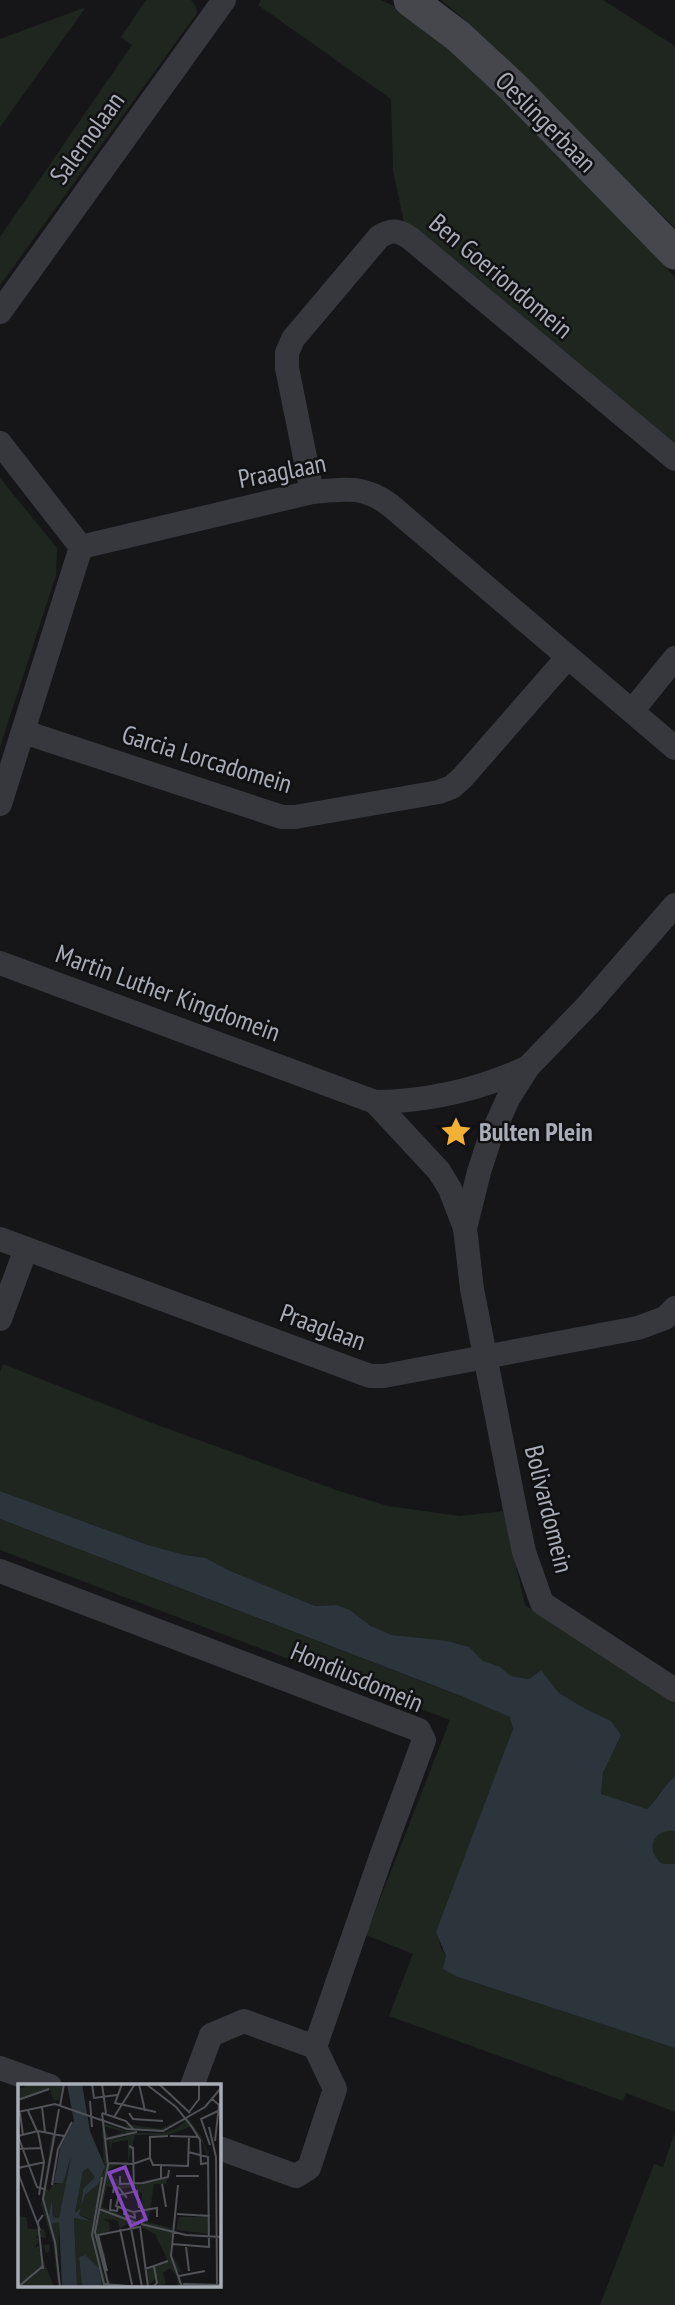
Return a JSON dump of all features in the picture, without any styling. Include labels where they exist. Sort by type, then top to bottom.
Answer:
[{"type":"main road","name":"Oeslingerbaan","points":[[410,0],[458,36],[513,87],[675,253]]},
{"type":"street","name":"Salernolaan","points":[[0,312],[224,0]]},
{"type":"street","name":"Ben Goeriondomein","points":[[312,492],[287,368],[288,354],[293,339],[379,237],[388,231],[400,232],[410,238],[675,458]]},
{"type":"street","points":[[0,443],[81,547],[0,804]]},
{"type":"street","name":"Praaglaan","points":[[81,547],[312,492],[359,490],[381,499],[675,748]]},
{"type":"street","points":[[632,711],[675,657]]},
{"type":"street","name":"Garcia Lorcadomein","points":[[24,732],[282,817],[295,817],[419,797],[452,787],[567,658]]},
{"type":"street","points":[[465,1227],[489,1141],[508,1099],[528,1067],[588,1005],[675,905]]},
{"type":"street","name":"Martin Luther Kingdomein","points":[[0,962],[375,1102]]},
{"type":"street","points":[[375,1102],[417,1099],[473,1089],[528,1067]]},
{"type":"street","points":[[375,1102],[439,1171],[454,1198],[465,1227]]},
{"type":"street","name":"Bolivardomein","points":[[465,1227],[472,1289],[484,1356],[524,1552],[542,1603],[675,1690]]},
{"type":"street","name":"Praaglaan","points":[[0,1239],[370,1376],[384,1376],[638,1328],[672,1317]]},
{"type":"street","points":[[0,1319],[26,1250]]},
{"type":"street","name":"Hondiusdomein","points":[[0,1571],[419,1730],[424,1740],[315,2047]]},
{"type":"street","points":[[193,2084],[211,2035],[244,2021],[315,2047],[335,2089],[309,2168],[296,2176],[220,2148]]},
{"type":"street","points":[[0,2068],[44,2084]]},
{"type":"shaded area","points":[[146,0],[191,0],[197,13],[0,285],[0,237],[132,45],[121,37]]},
{"type":"shaded area","points":[[261,0],[381,0],[394,6],[486,79],[675,277],[675,451],[405,228],[393,170],[391,99],[258,5]]},
{"type":"shaded area","points":[[441,0],[603,0],[675,46],[675,228],[463,18]]},
{"type":"shaded area","points":[[86,7],[0,127],[0,39]]},
{"type":"shaded area","points":[[0,478],[57,548],[56,575],[0,747]]},
{"type":"shaded area","points":[[3,1364],[152,1423],[339,1491],[388,1506],[460,1516],[503,1511],[525,1605],[675,1703],[675,1777],[647,1809],[601,1794],[603,1773],[621,1735],[611,1721],[559,1693],[541,1670],[529,1679],[511,1676],[500,1667],[513,1729],[439,1938],[440,1946],[458,1977],[675,2048],[675,2112],[626,2093],[623,2101],[389,2016],[413,1954],[366,1935],[450,1720],[0,1550],[0,1519],[465,1698],[412,1639],[392,1635],[371,1626],[350,1610],[337,1605],[315,1606],[228,1570],[206,1558],[145,1544],[0,1491],[0,1372]]},
{"type":"shaded area","points":[[0,1491],[145,1544],[206,1558],[228,1570],[315,1606],[337,1605],[350,1610],[371,1626],[392,1635],[447,1641],[469,1647],[483,1661],[500,1667],[511,1676],[529,1679],[541,1670],[559,1693],[611,1721],[621,1735],[603,1773],[601,1794],[647,1809],[675,1777],[675,1831],[661,1833],[653,1847],[657,1859],[663,1864],[675,1864],[675,2048],[458,1977],[443,1969],[446,1956],[436,1932],[513,1729],[510,1717],[0,1519]]},
{"type":"shaded area","points":[[666,1830],[675,1831],[675,1864],[663,1864],[653,1850],[656,1837]]},
{"type":"shaded area","points":[[675,2132],[675,2305],[600,2305],[654,2164],[663,2167]]},
{"type":"place","name":"Bulten Plein","points":[[456,1132]]}]
